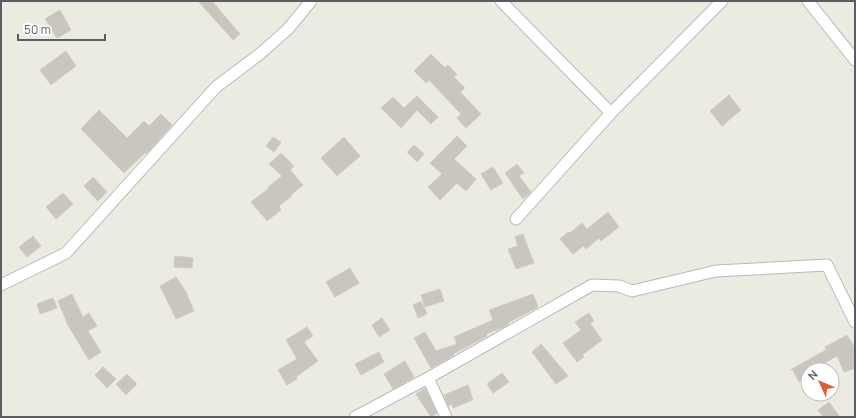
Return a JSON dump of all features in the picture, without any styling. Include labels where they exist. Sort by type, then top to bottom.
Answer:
[{"type":"street","points":[[1,285],[66,252],[216,87],[261,53],[288,29],[311,1]]},
{"type":"street","points":[[501,1],[611,113]]},
{"type":"street","points":[[516,219],[611,113],[722,1]]},
{"type":"street","points":[[808,1],[855,60]]},
{"type":"street","points":[[355,417],[428,378],[592,285],[619,286],[632,291],[716,271],[827,266],[855,322]]},
{"type":"street","points":[[428,378],[446,417]]},
{"type":"building","points":[[198,1],[212,1],[240,34],[233,40]]},
{"type":"building","points":[[60,10],[71,30],[57,38],[45,19]]},
{"type":"building","points":[[66,51],[76,66],[51,85],[40,70]]},
{"type":"building","points":[[431,54],[445,68],[448,65],[457,74],[454,77],[465,88],[460,92],[481,114],[466,128],[457,118],[461,114],[429,80],[426,83],[414,71]]},
{"type":"building","points":[[729,95],[741,110],[722,126],[710,111]]},
{"type":"building","points":[[417,96],[438,117],[431,124],[417,110],[401,128],[381,108],[393,97],[404,108]]},
{"type":"building","points":[[99,110],[127,138],[144,121],[149,126],[161,114],[172,125],[146,154],[145,153],[124,173],[81,129]]},
{"type":"building","points":[[457,136],[467,146],[454,159],[476,179],[466,191],[457,183],[440,200],[428,187],[442,174],[430,163]]},
{"type":"building","points":[[273,137],[281,142],[274,152],[266,146]]},
{"type":"building","points":[[344,137],[360,156],[337,176],[321,158]]},
{"type":"building","points":[[414,145],[424,154],[417,162],[407,152]]},
{"type":"building","points":[[281,153],[294,166],[290,170],[303,185],[279,206],[281,210],[267,221],[251,202],[282,176],[269,164]]},
{"type":"building","points":[[517,164],[524,173],[519,176],[531,192],[523,199],[505,173]]},
{"type":"building","points":[[493,167],[503,183],[491,190],[481,174]]},
{"type":"building","points":[[93,177],[107,192],[98,201],[84,186]]},
{"type":"building","points":[[63,193],[73,204],[56,219],[46,207]]},
{"type":"building","points":[[608,212],[619,227],[601,241],[599,238],[586,249],[583,246],[573,254],[560,239],[582,223],[587,229]]},
{"type":"building","points":[[523,234],[534,263],[516,269],[508,249],[518,246],[515,237]]},
{"type":"building","points":[[33,236],[41,246],[27,257],[19,247]]},
{"type":"building","points":[[175,256],[193,258],[192,268],[174,267]]},
{"type":"building","points":[[350,268],[359,283],[335,297],[326,282]]},
{"type":"building","points":[[176,277],[186,292],[194,311],[176,319],[160,286]]},
{"type":"building","points":[[440,289],[444,301],[425,307],[421,295]]},
{"type":"building","points":[[72,294],[83,317],[89,313],[97,326],[88,331],[101,352],[89,360],[68,325],[58,301]]},
{"type":"building","points":[[533,294],[538,307],[508,323],[504,327],[486,334],[487,336],[453,354],[454,355],[431,368],[414,338],[425,332],[436,351],[457,344],[454,337],[493,320],[489,310]]},
{"type":"building","points":[[53,298],[57,308],[40,314],[37,304]]},
{"type":"building","points":[[421,301],[427,314],[418,318],[413,305]]},
{"type":"building","points":[[589,313],[594,321],[590,323],[602,340],[582,355],[584,357],[577,362],[563,343],[581,330],[575,322]]},
{"type":"building","points":[[382,318],[390,330],[379,337],[372,325]]},
{"type":"building","points":[[307,327],[313,336],[304,342],[318,361],[296,377],[297,379],[287,385],[278,370],[297,359],[286,340]]},
{"type":"building","points":[[847,335],[855,348],[855,368],[844,372],[837,356],[826,362],[804,362],[826,350],[825,347]]},
{"type":"building","points":[[541,344],[568,376],[556,384],[532,352]]},
{"type":"building","points":[[379,352],[384,362],[361,375],[355,364]]},
{"type":"building","points":[[405,361],[414,377],[393,389],[384,374]]},
{"type":"building","points":[[800,364],[800,382],[793,370],[790,370]]},
{"type":"building","points":[[103,367],[116,379],[107,388],[95,375]]},
{"type":"building","points":[[502,373],[509,382],[493,393],[487,384]]},
{"type":"building","points":[[127,374],[137,384],[126,395],[116,384]]},
{"type":"building","points":[[468,385],[473,400],[453,408],[452,404],[448,406],[444,395]]},
{"type":"building","points":[[425,388],[437,413],[431,417],[416,394]]},
{"type":"building","points":[[829,402],[840,417],[823,417],[818,410]]}]
